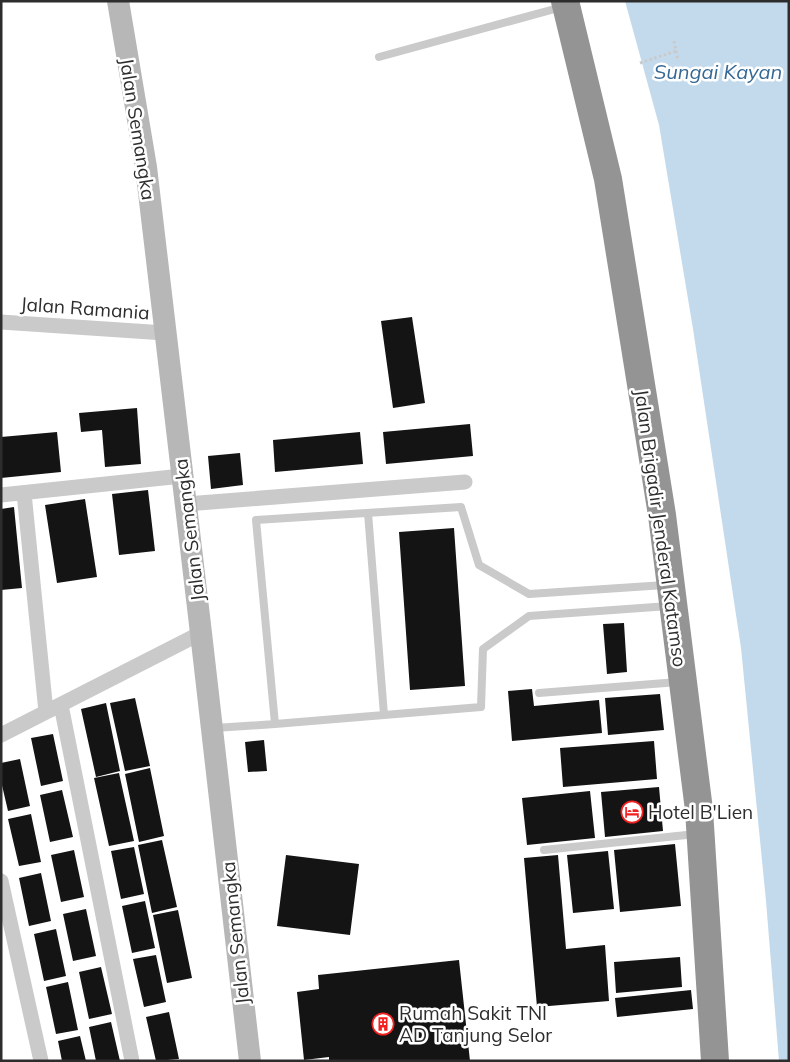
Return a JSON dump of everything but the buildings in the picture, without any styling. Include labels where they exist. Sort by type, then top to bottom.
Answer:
[{"type":"highway","name":"Jalan Brigadir Jenderal Katamso","points":[[566,3],[608,179],[660,505],[699,810],[715,1061]]},
{"type":"street","name":"Jalan Semangka","points":[[118,1],[146,167],[250,1061]]},
{"type":"street","name":"Jalan Ramania","points":[[1,322],[165,333]]},
{"type":"street","points":[[1,495],[182,476]]},
{"type":"street","points":[[186,504],[465,482]]},
{"type":"street","points":[[24,492],[46,712]]},
{"type":"street","points":[[1,735],[201,633]]},
{"type":"street","points":[[61,704],[132,1061]]},
{"type":"street","points":[[1,881],[41,1061]]},
{"type":"lane","points":[[379,57],[566,3]]},
{"type":"lane","points":[[275,724],[256,520],[461,507],[479,565],[529,594],[672,595]]},
{"type":"lane","points":[[368,513],[384,715]]},
{"type":"lane","points":[[212,729],[481,707],[483,649],[529,616],[672,595]]},
{"type":"lane","points":[[539,693],[683,682]]},
{"type":"lane","points":[[544,850],[700,833]]},
{"type":"path","points":[[674,41],[678,62]]},
{"type":"path","points":[[640,62],[676,50]]},
{"type":"water","name":"Sungai Kayan","points":[[625,1],[789,1],[789,1061],[779,1061],[766,901],[741,648],[693,329],[659,125]]},
{"type":"place","name":"Hotel B'Lien","points":[[632,812]]},
{"type":"place","name":"Rumah Sakit TNI AD Tanjung Selor","points":[[383,1024]]}]
